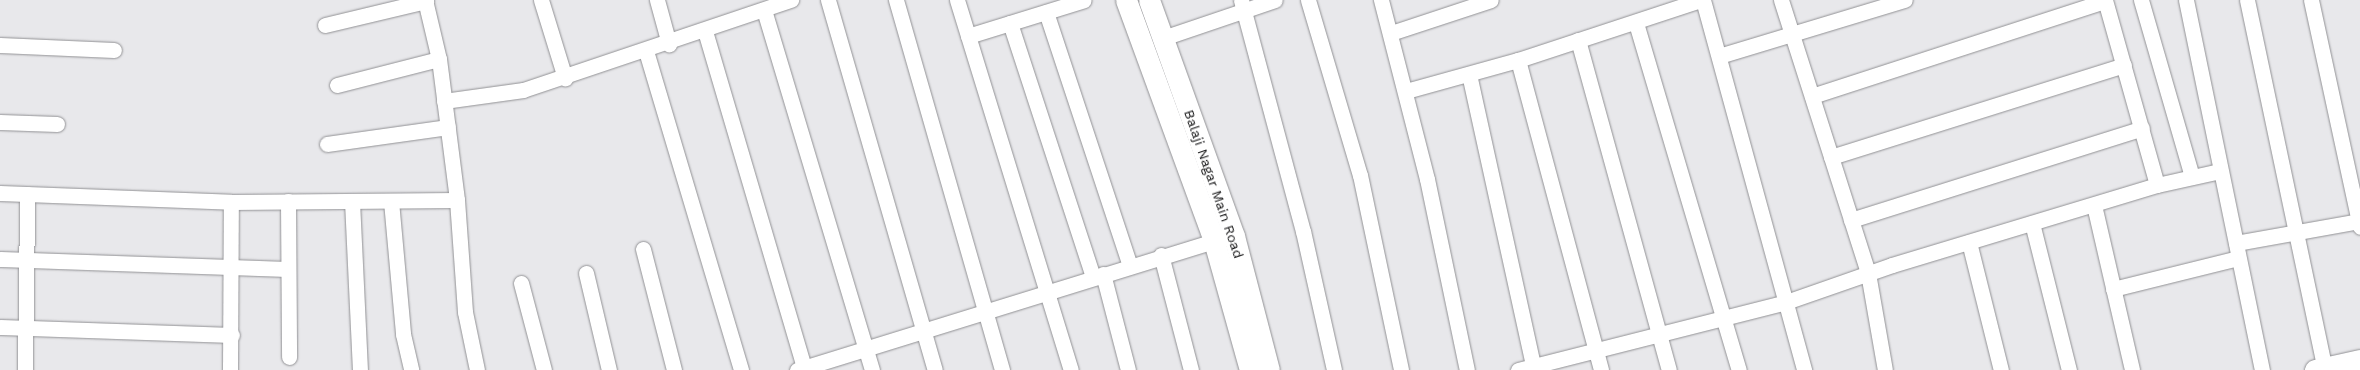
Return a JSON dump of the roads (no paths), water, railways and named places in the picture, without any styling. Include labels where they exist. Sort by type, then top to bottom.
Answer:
[{"type":"street","points":[[324,25],[425,0],[439,59],[457,200],[465,312],[477,370]]},
{"type":"street","points":[[541,0],[565,78]]},
{"type":"street","points":[[657,0],[669,44]]},
{"type":"street","points":[[444,101],[523,90],[565,78],[669,44],[771,5],[791,0]]},
{"type":"street","points":[[828,0],[935,370]]},
{"type":"street","points":[[896,0],[1002,370]]},
{"type":"street","points":[[957,0],[1049,291],[1071,370]]},
{"type":"street","points":[[968,36],[1084,0]]},
{"type":"street","points":[[1126,0],[1224,238],[1250,370]]},
{"type":"street","name":"Balaji Nagar Main Road","points":[[1149,0],[1163,38],[1224,238],[1269,370]]},
{"type":"street","points":[[1163,38],[1243,5],[1275,0]]},
{"type":"street","points":[[1308,0],[1360,175],[1401,370]]},
{"type":"street","points":[[1381,0],[1406,91],[1467,370]]},
{"type":"street","points":[[1391,33],[1491,0]]},
{"type":"street","points":[[1406,91],[1518,60],[1636,23],[1702,0],[1719,56],[1804,370]]},
{"type":"street","points":[[1781,0],[1868,274],[1885,370]]},
{"type":"street","points":[[1719,56],[1905,0]]},
{"type":"street","points":[[2141,0],[2192,177]]},
{"type":"street","points":[[2186,0],[2220,172],[2262,370]]},
{"type":"street","points":[[2247,0],[2298,232],[2322,369],[2360,360]]},
{"type":"street","points":[[2236,243],[2360,223],[2311,0]]},
{"type":"street","points":[[1812,96],[2105,1],[2142,128],[2156,185]]},
{"type":"street","points":[[771,5],[872,370]]},
{"type":"street","points":[[1243,5],[1303,231],[1334,370]]},
{"type":"street","points":[[1046,12],[1130,266]]},
{"type":"street","points":[[1010,23],[1098,275],[1128,370]]},
{"type":"street","points":[[1636,23],[1726,319],[1739,370]]},
{"type":"street","points":[[705,31],[802,369],[924,329],[1130,266],[1161,255],[1224,238]]},
{"type":"street","points":[[1578,40],[1669,370]]},
{"type":"street","points":[[0,45],[114,50]]},
{"type":"street","points":[[646,51],[741,370]]},
{"type":"street","points":[[337,85],[439,59]]},
{"type":"street","points":[[1518,60],[1601,370]]},
{"type":"street","points":[[1831,157],[2124,65]]},
{"type":"street","points":[[1469,74],[1533,368]]},
{"type":"street","points":[[0,122],[57,124]]},
{"type":"street","points":[[327,144],[448,127]]},
{"type":"street","points":[[1851,220],[2142,128]]},
{"type":"street","points":[[1518,370],[1533,368],[1726,319],[1786,302],[1969,242],[2156,185],[2220,172]]},
{"type":"street","points":[[0,193],[231,202],[457,200]]},
{"type":"street","points":[[25,370],[25,260],[27,194]]},
{"type":"street","points":[[288,201],[287,269],[289,357]]},
{"type":"street","points":[[352,201],[360,370]]},
{"type":"street","points":[[391,201],[403,334],[411,370]]},
{"type":"street","points":[[230,370],[232,335],[231,202]]},
{"type":"street","points":[[2094,205],[2132,370]]},
{"type":"street","points":[[2032,223],[2069,370]]},
{"type":"street","points":[[1969,242],[2001,370]]},
{"type":"street","points":[[643,249],[674,370]]},
{"type":"street","points":[[1161,255],[1191,370]]},
{"type":"street","points":[[2113,289],[2238,258]]},
{"type":"street","points":[[0,259],[287,269]]},
{"type":"street","points":[[586,273],[609,370]]},
{"type":"street","points":[[521,284],[544,370]]},
{"type":"street","points":[[0,326],[232,335]]}]
